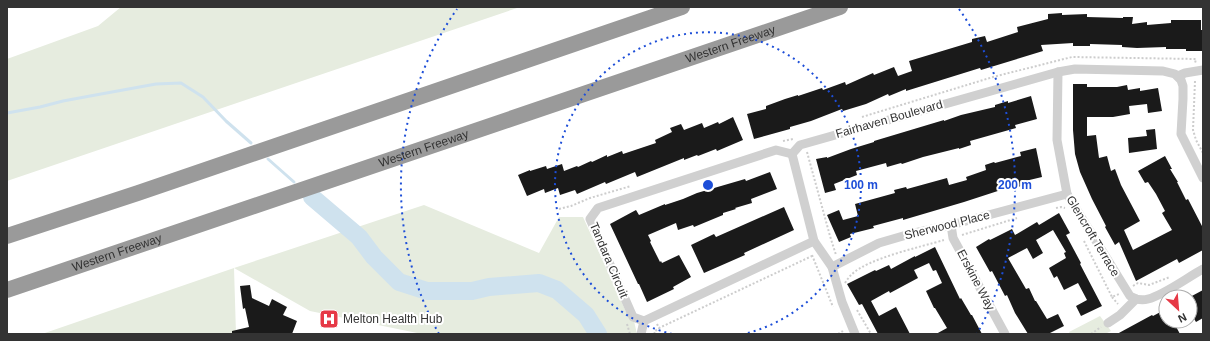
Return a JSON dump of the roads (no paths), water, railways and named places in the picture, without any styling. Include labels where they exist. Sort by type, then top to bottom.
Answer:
[{"type":"highway","points":[[7,236],[138,193],[682,7]]},
{"type":"highway","name":"Western Freeway","points":[[7,290],[840,7]]},
{"type":"street","name":"Fairhaven Boulevard","points":[[792,154],[800,145],[805,143],[1058,72],[1075,69],[1163,71],[1172,72],[1178,76]]},
{"type":"street","points":[[1203,70],[1195,70],[1178,76],[1183,86],[1181,134],[1203,178]]},
{"type":"street","name":"Glencroft Terrace","points":[[1058,72],[1057,140],[1067,194],[1126,290],[1130,296],[1136,299]]},
{"type":"street","name":"Tandara Circuit","points":[[644,321],[633,317],[590,219],[598,208],[776,150],[792,154]]},
{"type":"street","points":[[792,154],[814,241],[835,265],[842,302],[855,334]]},
{"type":"street","name":"Sherwood Place","points":[[835,265],[879,244],[910,234],[951,225],[1067,194]]},
{"type":"street","name":"Erskine Way","points":[[951,225],[953,238],[1005,334]]},
{"type":"street","points":[[641,334],[644,321],[814,241]]},
{"type":"street","points":[[1108,323],[1120,315],[1136,299],[1148,299],[1203,269]]},
{"type":"waterway","points":[[7,113],[156,84],[181,83],[203,97],[226,121],[251,143]]},
{"type":"waterway","points":[[268,159],[294,182]]},
{"type":"waterway","points":[[312,197],[359,237],[374,257],[399,282],[427,291],[472,291],[489,287],[539,283],[557,290],[586,315],[598,334]]},
{"type":"place","name":"Melton Health Hub","points":[[329,319]]}]
